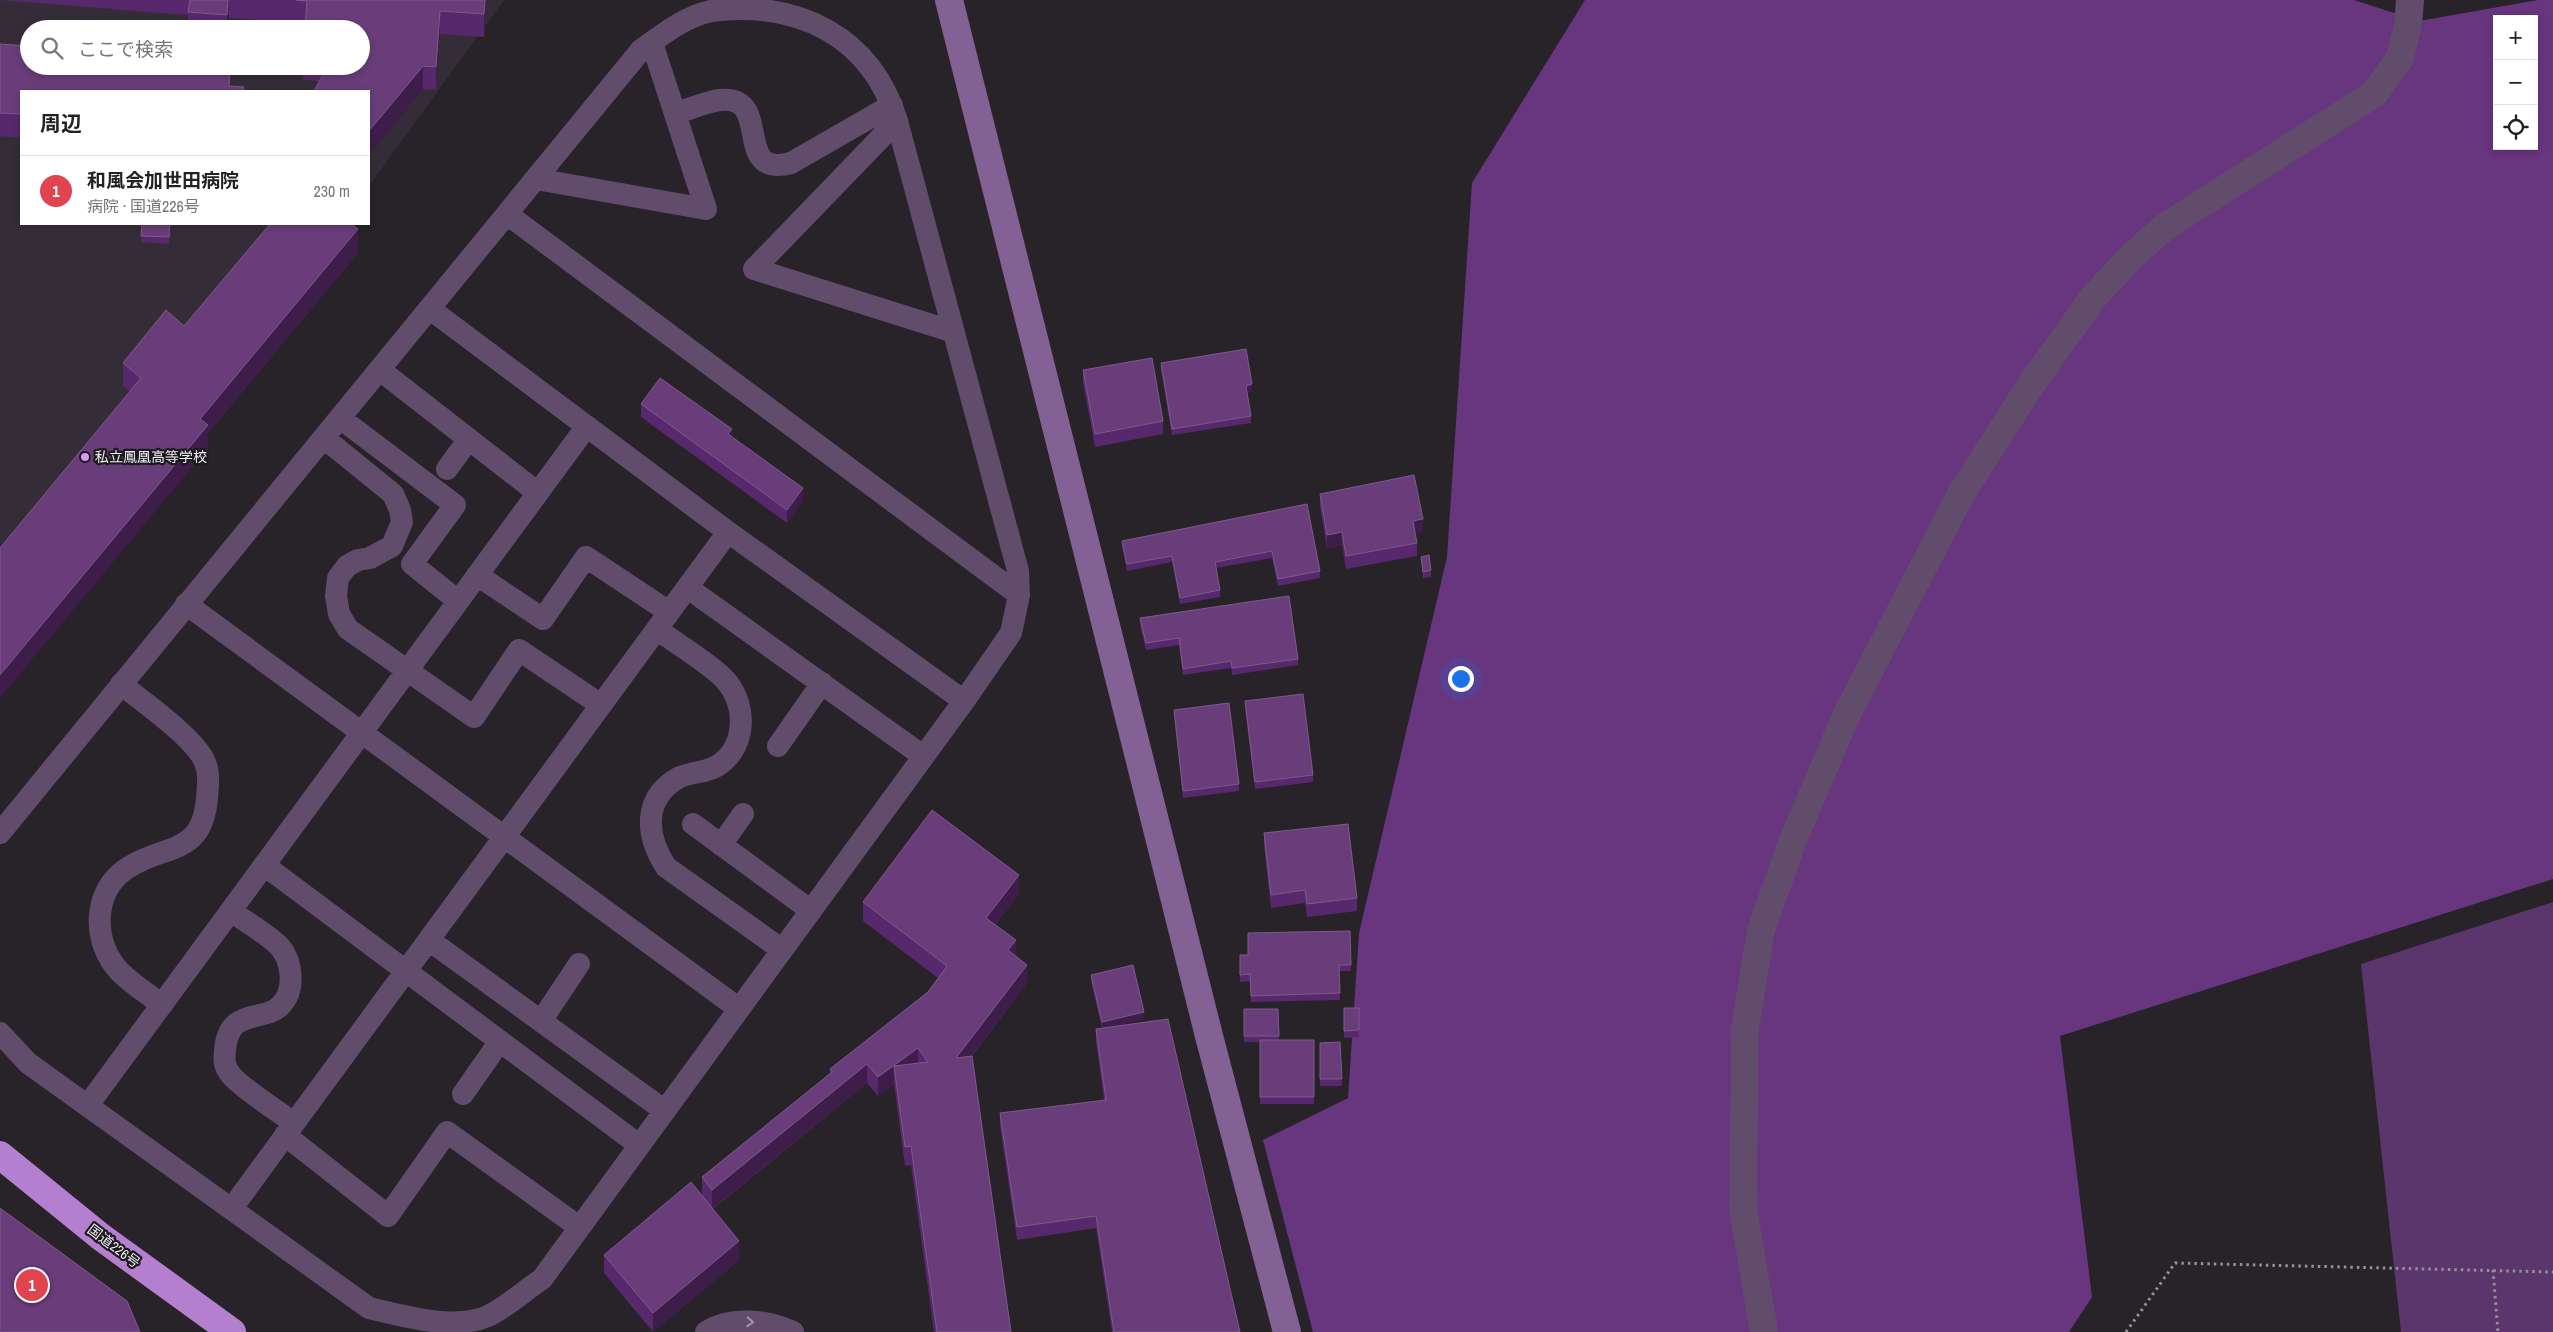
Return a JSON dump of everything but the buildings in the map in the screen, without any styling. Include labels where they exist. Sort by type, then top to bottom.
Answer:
[{"type":"highway","name":"国道226号","points":[[0,1155],[101,1237],[232,1332]]},
{"type":"street","points":[[949,0],[1207,1026],[1287,1332]]},
{"type":"street","points":[[1764,1332],[1743,1208],[1745,1029],[1761,930],[1794,840],[1846,716],[1961,494],[2035,378],[2093,298],[2130,258],[2166,226],[2374,94],[2400,58],[2408,25],[2410,0]]},
{"type":"lane","points":[[0,833],[641,50],[676,24],[710,11],[760,5],[802,15],[830,27],[851,43],[869,63],[894,113],[954,332],[1018,571],[1019,595],[1011,633],[964,701],[542,1278],[493,1324],[467,1321],[418,1320],[370,1308],[28,1063],[0,1033]]},
{"type":"lane","points":[[536,179],[706,209],[652,43]]},
{"type":"lane","points":[[675,114],[720,100],[732,101],[744,107],[751,120],[756,153],[765,161],[780,166],[791,163],[894,113]]},
{"type":"lane","points":[[894,113],[754,269],[954,332]]},
{"type":"lane","points":[[507,214],[1019,595]]},
{"type":"lane","points":[[430,309],[728,532],[964,701]]},
{"type":"lane","points":[[380,370],[538,493]]},
{"type":"lane","points":[[340,418],[454,505],[412,564],[458,601]]},
{"type":"lane","points":[[88,1105],[587,426]]},
{"type":"lane","points":[[324,438],[393,494],[400,510],[402,522],[392,546],[370,558],[358,560],[347,566],[338,578],[336,596],[339,614],[348,629],[474,717],[519,650],[601,705]]},
{"type":"lane","points":[[447,469],[469,439]]},
{"type":"lane","points":[[232,1208],[728,532]]},
{"type":"lane","points":[[477,575],[543,619],[586,557],[663,621],[725,680],[734,692],[741,711],[741,728],[737,744],[728,757],[714,768],[695,771],[678,778],[662,791],[655,802],[651,838],[656,851],[666,867],[781,949]]},
{"type":"lane","points":[[688,588],[923,756]]},
{"type":"lane","points":[[186,604],[503,838],[738,1008]]},
{"type":"lane","points":[[778,746],[822,683]]},
{"type":"lane","points":[[121,684],[194,745],[205,761],[208,776],[204,821],[194,835],[179,848],[127,868],[112,880],[103,896],[100,917],[101,939],[108,957],[120,972],[162,1004]]},
{"type":"lane","points":[[721,845],[743,814]]},
{"type":"lane","points":[[693,824],[810,910]]},
{"type":"lane","points":[[264,865],[405,972],[640,1145]]},
{"type":"lane","points":[[231,912],[278,945],[286,958],[291,974],[289,989],[282,1004],[271,1011],[242,1020],[231,1029],[225,1043],[224,1061],[231,1076],[388,1216],[447,1132],[579,1227]]},
{"type":"lane","points":[[428,940],[665,1111]]},
{"type":"lane","points":[[541,1021],[579,964]]},
{"type":"lane","points":[[463,1094],[500,1041]]},
{"type":"lane","points":[[706,1332],[743,1321],[778,1325],[793,1332]]},
{"type":"path","points":[[2126,1332],[2175,1263],[2553,1272]]},
{"type":"path","points":[[2492,1270],[2498,1332]]},
{"type":"shaded area","name":"私立鳳凰高等学校","points":[[0,0],[504,0],[370,185],[370,90],[20,90],[20,225],[340,225],[0,690]]},
{"type":"shaded area","points":[[1585,0],[2354,0],[2419,21],[2538,0],[2553,0],[2553,879],[2060,1036],[2092,1297],[2069,1332],[1313,1332],[1263,1140],[1348,1098],[1359,933],[1447,557],[1472,183]]},
{"type":"shaded area","points":[[2553,902],[2553,1332],[2401,1332],[2361,964]]},
{"type":"place","name":"私立鳳凰高等学校","points":[[85,457]]},
{"type":"place","name":"和風会加世田病院","points":[[32,1285]]}]
